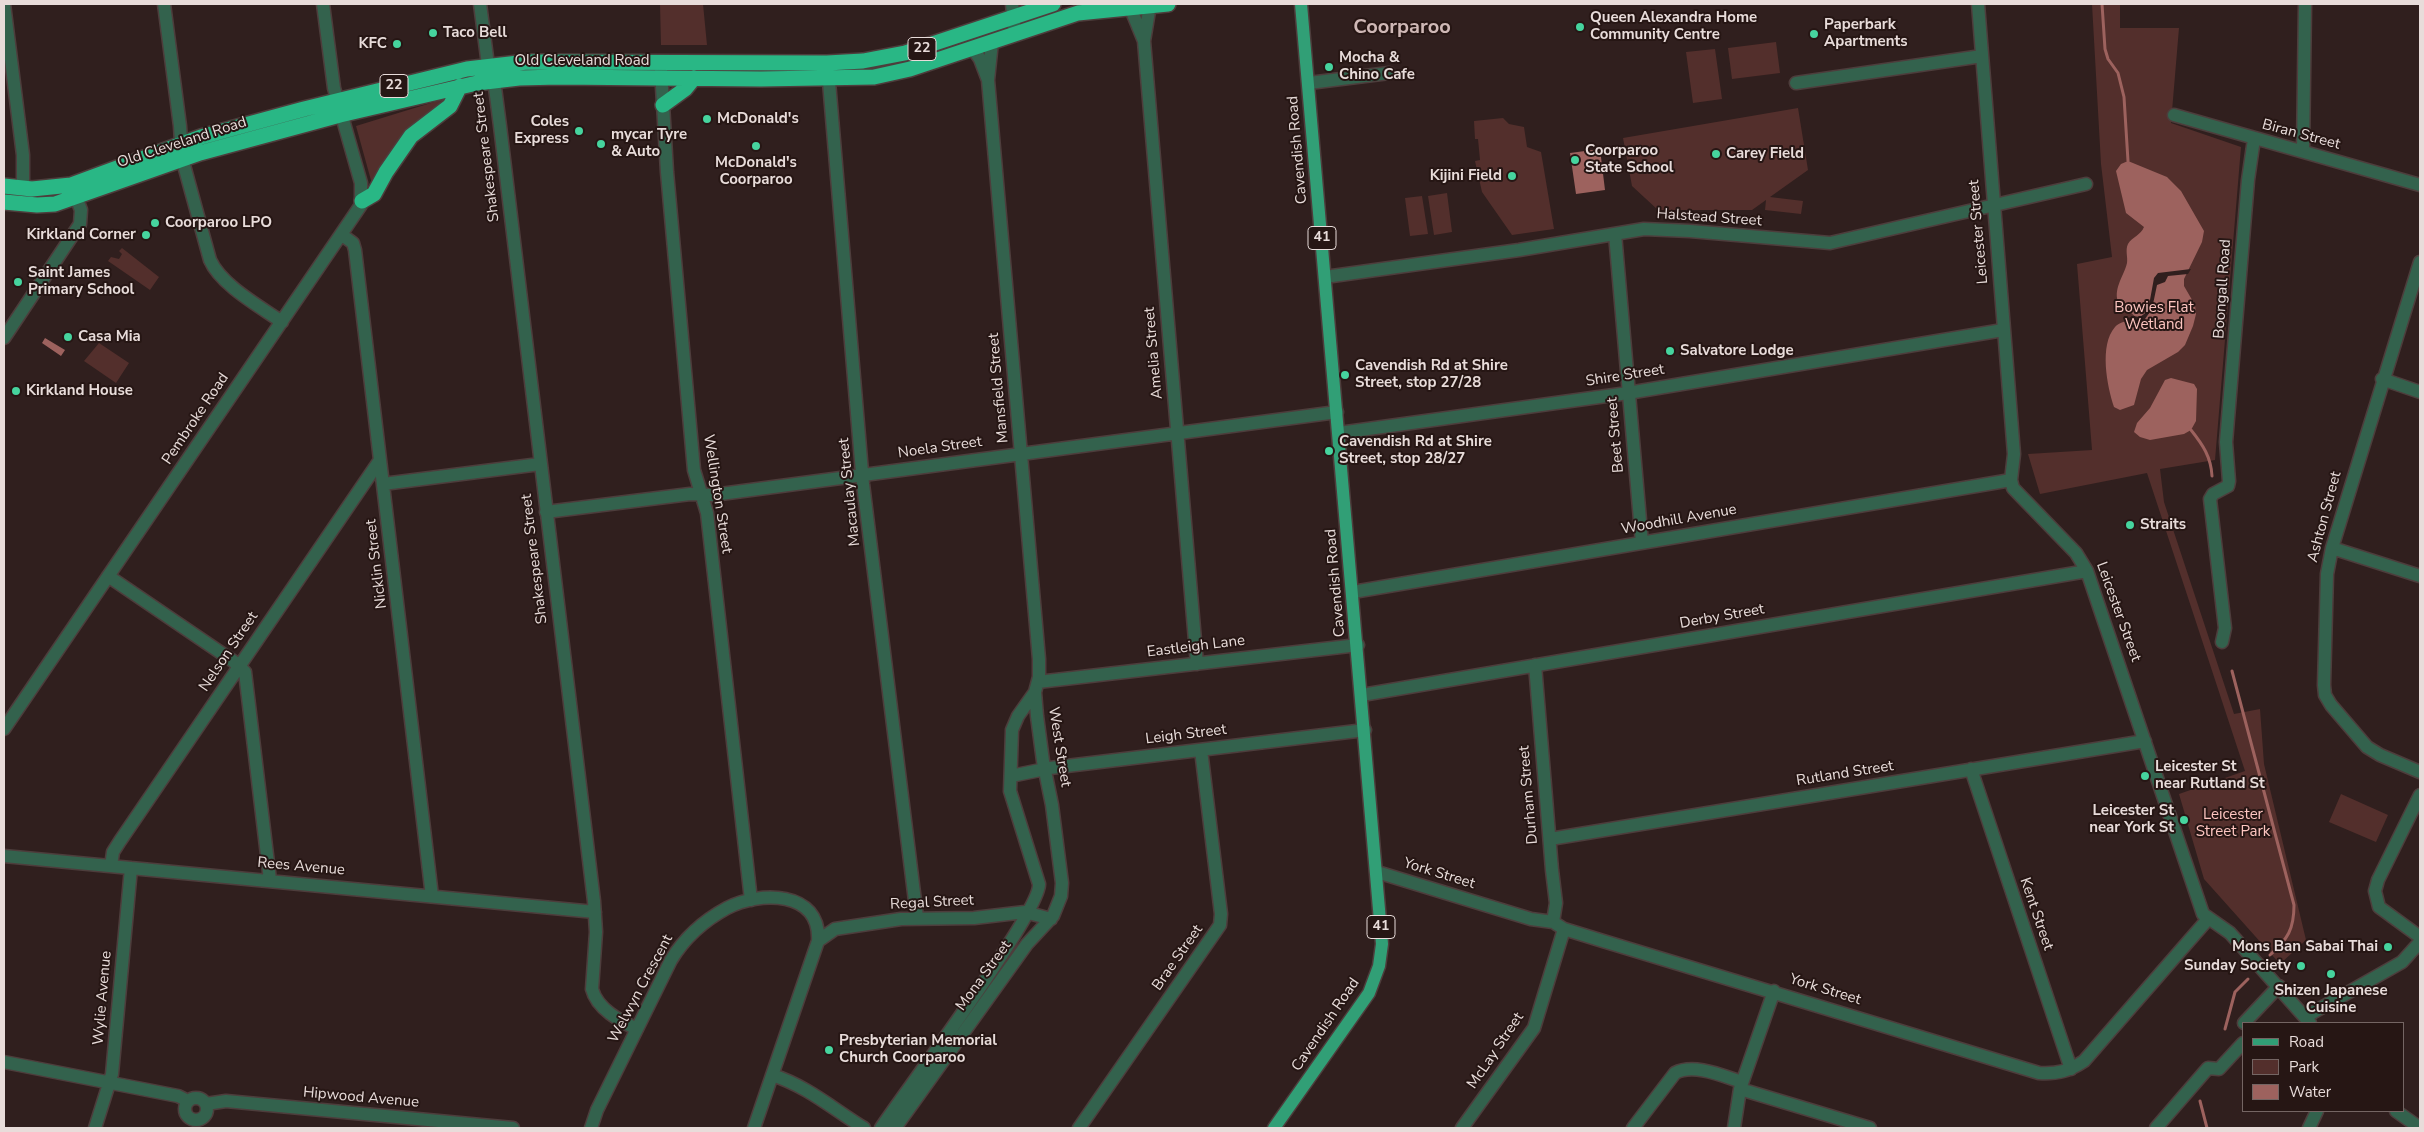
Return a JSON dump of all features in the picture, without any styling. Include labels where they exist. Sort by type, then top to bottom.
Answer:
[{"type":"highway","name":"Old Cleveland Road","points":[[4,202],[45,205],[74,191],[181,152],[222,131],[494,80],[559,77],[828,78],[883,75],[910,69],[1078,13],[1168,4]]},
{"type":"highway","name":"Old Cleveland Road","points":[[338,108],[488,65],[535,62],[827,63],[863,61],[905,53],[1013,10],[1043,5]]},
{"type":"highway","points":[[662,105],[685,89],[694,78]]},
{"type":"highway","points":[[362,202],[374,194],[386,172],[411,136],[450,106],[460,86]]},
{"type":"highway","name":"Old Cleveland Road","points":[[4,186],[74,191]]},
{"type":"main road","name":"Cavendish Road","points":[[1274,1128],[1364,1002],[1374,984],[1382,944],[1358,645],[1301,4]]},
{"type":"street","points":[[4,4],[23,155],[23,188]]},
{"type":"street","points":[[164,4],[181,152],[213,266],[224,280],[282,322]]},
{"type":"street","points":[[324,4],[338,108],[361,183],[362,202]]},
{"type":"street","name":"Shakespeare Street","points":[[480,4],[488,65],[494,80],[595,912],[596,932],[591,978],[593,993],[610,1014],[637,1029]]},
{"type":"street","name":"Leicester Street","points":[[1978,4],[2014,454],[2011,480],[2013,488],[2076,552],[2087,571],[2202,912],[2208,919]]},
{"type":"street","points":[[2303,152],[2305,4]]},
{"type":"street","name":"Amelia Street","points":[[1150,6],[1144,40],[1198,664]]},
{"type":"street","name":"Amelia Street","points":[[1130,7],[1144,40]]},
{"type":"street","points":[[1013,10],[1016,34]]},
{"type":"street","name":"Mansfield Street","points":[[992,42],[988,80],[1039,659],[1037,687]]},
{"type":"street","name":"Mansfield Street","points":[[972,49],[980,59],[988,80]]},
{"type":"street","points":[[1796,83],[1982,56]]},
{"type":"street","name":"Wellington Street","points":[[661,62],[662,105],[694,470],[707,513],[751,900]]},
{"type":"street","name":"Macaulay Street","points":[[827,63],[863,475],[917,917]]},
{"type":"street","points":[[1309,83],[1389,73]]},
{"type":"street","name":"Biran Street","points":[[2174,115],[2420,185]]},
{"type":"street","name":"Boongall Road","points":[[2222,642],[2225,628],[2210,499],[2213,494],[2228,486],[2230,481],[2226,442],[2248,180],[2254,139]]},
{"type":"street","name":"Halstead Street","points":[[1325,277],[1644,230],[1690,231],[1830,243],[2086,184]]},
{"type":"street","points":[[4,338],[80,224],[81,210],[74,191]]},
{"type":"street","name":"Pembroke Road","points":[[4,728],[342,235],[362,202]]},
{"type":"street","name":"Beet Street","points":[[1615,234],[1642,543]]},
{"type":"street","name":"Nicklin Street","points":[[342,235],[352,242],[355,250],[432,896]]},
{"type":"street","name":"Ashton Street","points":[[2420,262],[2382,379],[2332,548],[2327,574],[2325,695],[2367,747],[2380,755],[2420,772]]},
{"type":"street","name":"Shire Street","points":[[1339,433],[1628,392],[2003,330]]},
{"type":"street","points":[[2382,379],[2420,392]]},
{"type":"street","name":"Noela Street","points":[[546,512],[701,494],[710,495],[1337,412]]},
{"type":"street","name":"Nelson Street","points":[[111,866],[113,852],[120,841],[380,460]]},
{"type":"street","points":[[383,484],[540,464]]},
{"type":"street","name":"Woodhill Avenue","points":[[1353,592],[2011,480]]},
{"type":"street","points":[[2332,548],[2420,576]]},
{"type":"street","name":"Derby Street","points":[[1362,695],[2087,571]]},
{"type":"street","points":[[108,576],[239,666],[246,677],[270,880]]},
{"type":"street","name":"Eastleigh Lane","points":[[1037,687],[1198,664],[1358,645]]},
{"type":"street","name":"Durham Street","points":[[1535,665],[1556,903],[1553,922]]},
{"type":"street","name":"West Street","points":[[1037,687],[1044,769],[1052,805],[1062,883],[1059,903],[1051,918]]},
{"type":"street","name":"West Street","points":[[1028,913],[1037,896],[1039,884],[1011,798],[1012,730],[1018,716],[1037,687]]},
{"type":"street","name":"Leigh Street","points":[[1011,776],[1044,769],[1365,730]]},
{"type":"street","name":"Rutland Street","points":[[1550,839],[2145,741]]},
{"type":"street","name":"Brae Street","points":[[1079,1128],[1220,924],[1221,914],[1201,750]]},
{"type":"street","name":"Kent Street","points":[[1971,769],[2071,1069]]},
{"type":"street","points":[[2420,795],[2378,880],[2375,891],[2379,907],[2420,936]]},
{"type":"street","name":"Rees Avenue","points":[[4,856],[595,912]]},
{"type":"street","name":"Wylie Avenue","points":[[95,1128],[111,1083],[131,868]]},
{"type":"street","name":"York Street","points":[[1377,872],[1531,918],[1553,922],[1564,929],[1774,991],[2039,1073],[2056,1074],[2071,1069],[2084,1060],[2208,919]]},
{"type":"street","name":"Welwyn Crescent","points":[[591,1128],[597,1110],[671,960],[687,937],[719,912],[751,900],[780,897],[798,903],[813,917],[818,928],[818,941]]},
{"type":"street","name":"Regal Street","points":[[818,941],[840,928],[917,917],[974,918],[1028,913],[1051,918]]},
{"type":"street","name":"Mona Street","points":[[881,1128],[1028,913]]},
{"type":"street","name":"Mona Street","points":[[895,1128],[1027,944],[1051,918]]},
{"type":"street","points":[[2208,919],[2225,928],[2308,1020],[2402,962],[2420,942]]},
{"type":"street","name":"McLay Street","points":[[1462,1128],[1534,1028],[1564,929]]},
{"type":"street","points":[[754,1128],[818,941]]},
{"type":"street","points":[[2245,1022],[2279,986]]},
{"type":"street","points":[[1734,1128],[1741,1086],[1774,991]]},
{"type":"street","points":[[2242,1025],[2239,1028],[2242,1036]]},
{"type":"street","points":[[2156,1128],[2208,1068],[2219,1069],[2242,1044]]},
{"type":"street","points":[[4,1062],[178,1096],[188,1101],[185,1110],[188,1116],[204,1124],[206,1104]]},
{"type":"street","points":[[1634,1128],[1676,1073],[1683,1068],[1694,1069],[1870,1128]]},
{"type":"street","points":[[772,1075],[794,1082],[864,1128]]},
{"type":"street","name":"Hipwood Avenue","points":[[188,1101],[198,1099],[206,1104],[226,1101],[513,1128]]},
{"type":"street","points":[[2309,1128],[2317,1112]]},
{"type":"street","points":[[2397,1112],[2420,1128]]},
{"type":"green space","points":[[660,4],[703,4],[707,45],[661,45]]},
{"type":"green space","name":"Bowies Flat Wetland","points":[[2092,4],[2120,4],[2120,28],[2179,28],[2171,123],[2241,147],[2215,460],[2160,469],[2164,502],[2234,714],[2260,709],[2264,764],[2306,940],[2280,964],[2204,879],[2179,794],[2245,771],[2147,473],[2040,494],[2028,454],[2092,450],[2077,264],[2112,257],[2101,164]]},
{"type":"green space","points":[[1776,42],[1780,73],[1732,79],[1728,48]]},
{"type":"green space","points":[[1715,49],[1722,99],[1693,103],[1686,52]]},
{"type":"green space","points":[[447,98],[437,112],[404,131],[372,184],[356,126]]},
{"type":"green space","name":"Carey Field","points":[[1798,108],[1808,170],[1770,197],[1803,201],[1801,214],[1765,210],[1766,200],[1752,210],[1658,210],[1632,186],[1623,138]]},
{"type":"green space","name":"Kijini Field","points":[[1503,118],[1509,124],[1524,127],[1527,147],[1541,152],[1554,229],[1512,235],[1482,192],[1475,161],[1480,160],[1478,139],[1475,139],[1474,121]]},
{"type":"green space","points":[[1447,193],[1452,232],[1434,235],[1428,196]]},
{"type":"green space","points":[[1422,196],[1428,234],[1410,236],[1405,198]]},
{"type":"green space","points":[[122,248],[159,277],[150,290],[108,261],[111,257],[119,259],[122,254],[119,251]]},
{"type":"green space","points":[[99,343],[129,363],[116,383],[84,361]]},
{"type":"green space","points":[[2341,794],[2388,815],[2376,842],[2329,822]]},
{"type":"water","points":[[1600,149],[1605,190],[1576,194],[1570,153]]},
{"type":"water","points":[[2128,161],[2167,177],[2181,191],[2204,231],[2202,242],[2184,279],[2184,286],[2195,305],[2196,314],[2185,345],[2178,352],[2147,370],[2141,379],[2134,405],[2120,410],[2114,407],[2109,388],[2106,366],[2107,344],[2110,335],[2117,325],[2136,318],[2119,304],[2117,294],[2119,283],[2126,268],[2128,244],[2144,227],[2126,213],[2116,171],[2121,164]]},
{"type":"water","points":[[45,338],[65,350],[61,356],[42,343]]},
{"type":"water","points":[[2171,378],[2194,384],[2197,389],[2196,421],[2191,430],[2184,434],[2150,440],[2140,437],[2134,432],[2137,423],[2150,408],[2165,380]]},
{"type":"pier","points":[[2191,269],[2188,274],[2168,276],[2165,282],[2157,285],[2152,309],[2145,319],[2139,322],[2124,320],[2133,316],[2140,317],[2148,311],[2154,278],[2158,273]]},
{"type":"waterway","points":[[2102,4],[2105,49],[2108,59],[2118,73],[2124,97],[2128,161]]},
{"type":"waterway","points":[[2191,430],[2206,452],[2212,476]]},
{"type":"waterway","points":[[2232,671],[2294,905],[2293,921],[2289,933],[2270,955]]},
{"type":"waterway","points":[[2225,1029],[2235,992],[2248,979]]},
{"type":"waterway","points":[[2200,1101],[2207,1128]]},
{"type":"place","name":"Queen Alexandra Home Community Centre","points":[[1580,27]]},
{"type":"place","name":"Taco Bell","points":[[433,33]]},
{"type":"place","name":"Paperbark Apartments","points":[[1814,34]]},
{"type":"place","name":"KFC","points":[[397,44]]},
{"type":"place","name":"Mocha & Chino Cafe","points":[[1329,67]]},
{"type":"place","name":"McDonald's","points":[[707,119]]},
{"type":"place","name":"Coles Express","points":[[579,131]]},
{"type":"place","name":"mycar Tyre & Auto","points":[[601,144]]},
{"type":"place","name":"McDonald's Coorparoo","points":[[756,146]]},
{"type":"place","name":"Carey Field","points":[[1716,154]]},
{"type":"place","name":"Coorparoo State School","points":[[1575,160]]},
{"type":"place","name":"Kijini Field","points":[[1512,176]]},
{"type":"place","name":"Coorparoo LPO","points":[[155,223]]},
{"type":"place","name":"Kirkland Corner","points":[[146,235]]},
{"type":"place","name":"Saint James Primary School","points":[[18,282]]},
{"type":"place","name":"Casa Mia","points":[[68,337]]},
{"type":"place","name":"Salvatore Lodge","points":[[1670,351]]},
{"type":"place","name":"Cavendish Rd at Shire Street, stop 27/28","points":[[1345,375]]},
{"type":"place","name":"Kirkland House","points":[[16,391]]},
{"type":"place","name":"Cavendish Rd at Shire Street, stop 28/27","points":[[1329,451]]},
{"type":"place","name":"Straits","points":[[2130,525]]},
{"type":"place","name":"Leicester St near Rutland St","points":[[2145,776]]},
{"type":"place","name":"Leicester St near York St","points":[[2184,820]]},
{"type":"place","name":"Mons Ban Sabai Thai","points":[[2388,947]]},
{"type":"place","name":"Sunday Society","points":[[2301,966]]},
{"type":"place","name":"Shizen Japanese Cuisine","points":[[2331,974]]},
{"type":"place","name":"Presbyterian Memorial Church Coorparoo","points":[[829,1050]]},
{"type":"district","name":"Coorparoo","points":[[1402,28]]},
{"type":"park label","name":"Leicester Street Park","points":[[2233,824]]}]
